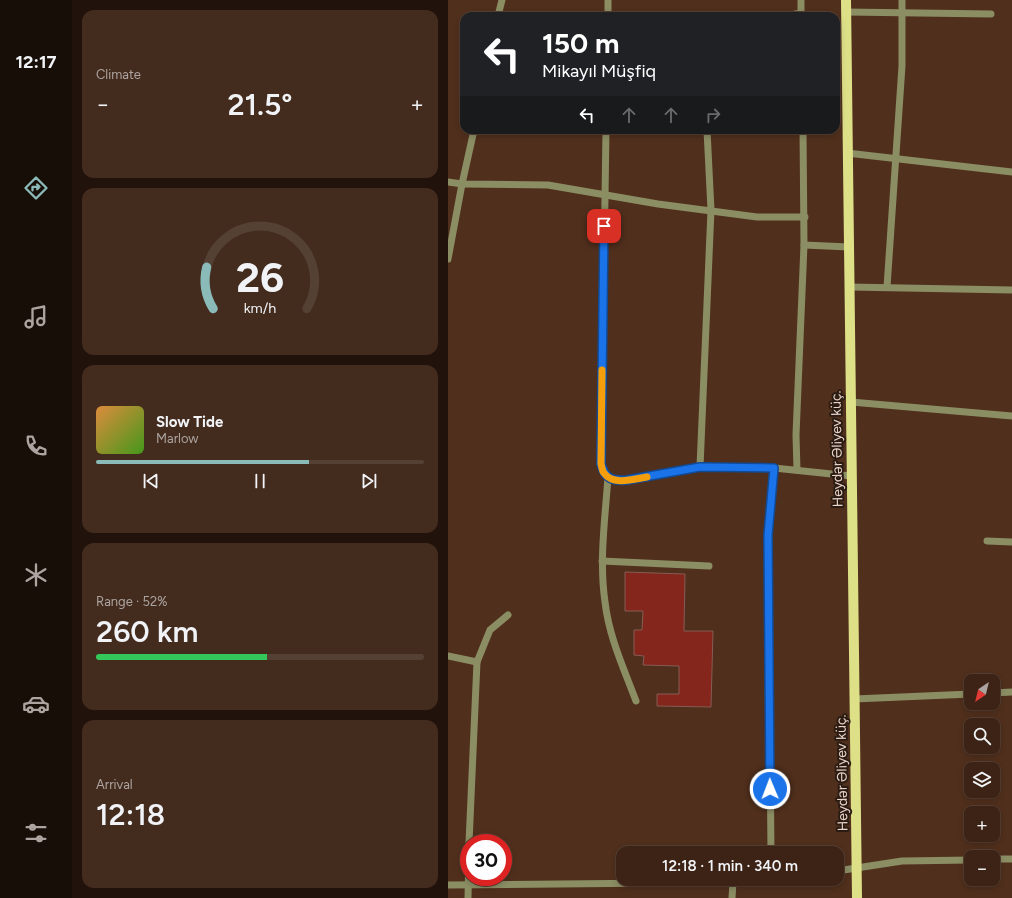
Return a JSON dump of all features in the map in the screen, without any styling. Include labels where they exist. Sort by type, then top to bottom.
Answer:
[{"type":"main road","name":"Heydər Əliyev küç.","points":[[846,0],[857,898]]},
{"type":"street","points":[[499,12],[502,0]]},
{"type":"street","points":[[608,0],[608,12]]},
{"type":"street","points":[[801,0],[801,12]]},
{"type":"street","points":[[887,287],[902,66],[902,0]]},
{"type":"street","points":[[846,12],[902,14],[991,14]]},
{"type":"street","points":[[448,259],[473,134]]},
{"type":"street","points":[[606,134],[601,464],[604,473],[608,477],[618,481],[700,467],[774,468],[851,476]]},
{"type":"street","points":[[700,467],[711,210],[707,134]]},
{"type":"street","points":[[797,470],[796,434],[805,216],[803,134]]},
{"type":"street","points":[[847,153],[1012,172]]},
{"type":"street","points":[[448,182],[462,184],[548,185],[658,204],[757,216],[805,216]]},
{"type":"street","points":[[804,245],[849,247]]},
{"type":"street","points":[[849,287],[1012,290]]},
{"type":"street","points":[[851,402],[1012,416]]},
{"type":"street","points":[[771,846],[768,535],[774,468]]},
{"type":"street","points":[[608,477],[602,561],[605,603],[613,638],[636,701]]},
{"type":"street","points":[[987,541],[1012,542]]},
{"type":"street","points":[[602,561],[709,566]]},
{"type":"street","points":[[469,834],[477,662],[490,630],[508,616]]},
{"type":"street","points":[[448,656],[477,662]]},
{"type":"street","points":[[1000,693],[1012,692]]},
{"type":"street","points":[[854,699],[964,694]]},
{"type":"street","points":[[1000,860],[1012,859]]},
{"type":"street","points":[[844,870],[902,860],[964,860]]},
{"type":"street","points":[[512,884],[616,883]]},
{"type":"street","points":[[448,885],[460,884]]},
{"type":"street","points":[[468,886],[468,898]]},
{"type":"street","points":[[732,898],[733,886]]},
{"type":"building","points":[[625,572],[685,574],[684,631],[713,631],[711,707],[657,706],[657,694],[679,694],[679,666],[643,665],[644,656],[634,655],[634,630],[642,630],[643,611],[625,611]]},
{"type":"slow traffic","points":[[602,370],[601,464],[604,473],[608,477],[618,481],[647,477]]},
{"type":"route","points":[[604,226],[601,464],[604,473],[608,477],[618,481],[700,467],[774,468],[768,535],[770,789]]}]
